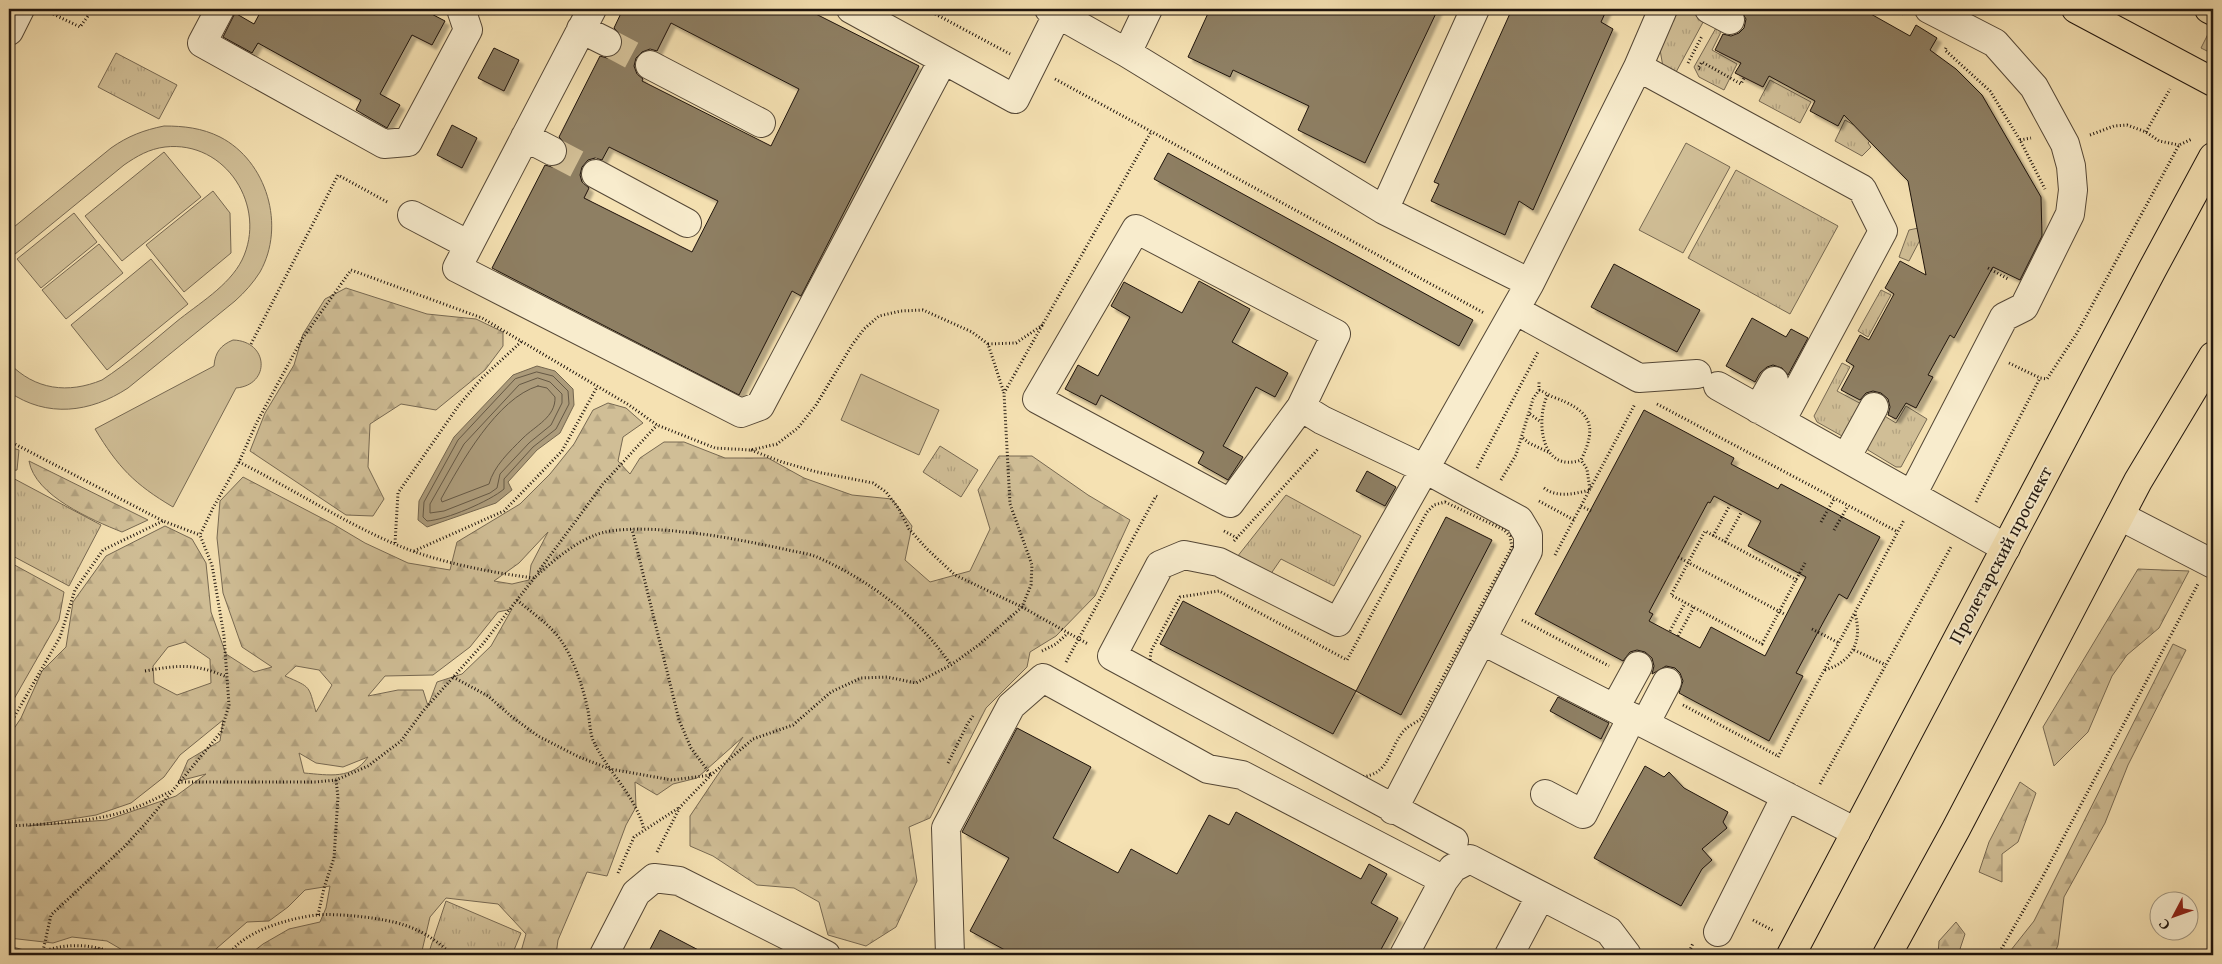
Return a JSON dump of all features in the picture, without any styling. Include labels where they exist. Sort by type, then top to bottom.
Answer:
[{"type":"main road","points":[[2076,9],[2213,82]]},
{"type":"main road","points":[[2209,9],[2213,11]]},
{"type":"main road","name":"Пролетарский проспект","points":[[1795,949],[2213,157]]},
{"type":"main road","points":[[1887,955],[1956,829],[2138,481],[2213,356]]},
{"type":"lane","points":[[9,31],[20,9]]},
{"type":"lane","points":[[220,9],[202,43],[384,144],[408,142],[468,30],[461,9]]},
{"type":"lane","points":[[851,9],[1015,100],[1053,12],[1127,53],[1384,210],[1530,283]]},
{"type":"lane","points":[[1127,53],[1148,9]]},
{"type":"lane","points":[[1384,210],[1475,9]]},
{"type":"lane","points":[[1454,842],[1112,656],[1160,565],[1184,556],[1219,562],[1338,622],[1530,283],[1638,67],[1663,9]]},
{"type":"lane","points":[[1914,496],[2004,317],[2024,306],[2070,214],[2073,190],[2071,166],[2065,144],[2034,88],[1995,43],[1919,13]]},
{"type":"lane","points":[[607,42],[586,19],[458,268],[741,413],[760,406],[943,60]]},
{"type":"lane","points":[[650,65],[761,123]]},
{"type":"lane","points":[[1638,67],[1862,189],[1883,231],[1770,415]]},
{"type":"lane","points":[[525,137],[552,151]]},
{"type":"lane","points":[[596,174],[687,223]]},
{"type":"lane","points":[[412,215],[469,245]]},
{"type":"lane","points":[[1136,229],[1336,334],[1301,407],[1230,503],[1037,399],[1136,229]]},
{"type":"lane","points":[[1511,317],[1550,330],[1639,378],[1708,380],[2006,548]]},
{"type":"lane","points":[[1770,415],[1774,381]]},
{"type":"lane","points":[[1301,407],[1338,428],[1425,469],[1519,520],[1528,535],[1528,551],[1393,810]]},
{"type":"lane","points":[[1846,458],[1874,407]]},
{"type":"lane","points":[[2120,516],[2211,563]]},
{"type":"lane","points":[[1481,640],[1856,832]]},
{"type":"lane","points":[[1545,794],[1583,814],[1631,716],[1634,672]]},
{"type":"lane","points":[[950,955],[946,828],[1011,706],[1043,678],[1208,769],[1242,775],[1444,880]]},
{"type":"lane","points":[[1631,716],[1664,688]]},
{"type":"lane","points":[[1714,927],[1789,797]]},
{"type":"lane","points":[[1404,955],[1444,880],[1453,868],[1470,859],[1540,897],[1609,931],[1627,955]]},
{"type":"lane","points":[[604,955],[636,893],[654,878],[679,881],[826,955]]},
{"type":"lane","points":[[1509,955],[1540,897]]},
{"type":"path","points":[[42,9],[80,27],[93,9]]},
{"type":"path","points":[[926,9],[1151,132],[1511,317]]},
{"type":"path","points":[[1893,9],[1919,13]]},
{"type":"path","points":[[1675,88],[1718,14]]},
{"type":"path","points":[[1948,45],[1945,50],[1990,90],[2020,140],[2048,195]]},
{"type":"path","points":[[1706,72],[1698,68],[1702,62],[1741,84],[1744,78]]},
{"type":"path","points":[[2146,132],[2169,90]]},
{"type":"path","points":[[1789,797],[1886,665],[1964,524],[2040,378],[2047,379],[2077,333],[2179,145],[2159,141],[2146,132],[2127,125],[2089,135]]},
{"type":"path","points":[[1004,393],[1151,132]]},
{"type":"path","points":[[251,344],[338,175],[412,215]]},
{"type":"path","points":[[1988,268],[1996,272]]},
{"type":"path","points":[[200,535],[213,508],[240,462],[257,422],[302,339],[351,270],[482,318],[629,405],[657,425],[716,448],[751,450],[777,444],[798,428],[816,404],[864,328],[879,316],[901,311],[923,310],[972,332],[988,344],[1004,393],[1010,504],[1032,565],[1031,585],[1022,607],[980,644],[951,665],[916,683],[887,677],[861,678],[830,692],[794,725],[753,739],[711,775],[680,807],[659,846]]},
{"type":"path","points":[[988,344],[1016,343],[1045,323]]},
{"type":"path","points":[[1464,491],[1550,330]]},
{"type":"path","points":[[395,543],[398,493],[459,405],[482,378],[522,341]]},
{"type":"path","points":[[1500,481],[1516,455],[1523,438],[1533,399],[1539,390],[1539,382]]},
{"type":"path","points":[[414,551],[504,511],[562,451],[597,387]]},
{"type":"path","points":[[1523,438],[1560,460],[1572,463],[1581,460],[1588,447],[1591,432],[1588,419],[1581,410],[1565,400],[1539,390]]},
{"type":"path","points":[[1548,394],[1542,406],[1540,422],[1543,441],[1550,453]]},
{"type":"path","points":[[1649,400],[1898,532]]},
{"type":"path","points":[[1553,559],[1636,403]]},
{"type":"path","points":[[1530,414],[1540,422]]},
{"type":"path","points":[[178,782],[277,783],[336,780],[368,766],[401,742],[423,711],[482,645],[603,484],[657,425]]},
{"type":"path","points":[[9,441],[163,521],[200,535],[212,565],[220,604],[229,706],[221,732],[146,823],[124,847],[51,915],[43,951]]},
{"type":"path","points":[[751,450],[782,462],[817,472],[873,483],[886,492],[899,509],[909,529],[955,575],[1022,607],[1112,656]]},
{"type":"path","points":[[1581,460],[1587,469],[1590,490]]},
{"type":"path","points":[[240,462],[330,511],[414,551],[480,569],[534,578],[564,553],[594,535],[632,529],[714,535],[816,556],[862,581],[901,608],[935,642],[951,665]]},
{"type":"path","points":[[1544,488],[1551,493],[1564,494],[1590,490]]},
{"type":"path","points":[[1789,797],[1778,756],[1898,532],[1914,496]]},
{"type":"path","points":[[1822,522],[1834,499]]},
{"type":"path","points":[[1714,536],[1730,505]]},
{"type":"path","points":[[1581,506],[1591,511]]},
{"type":"path","points":[[1834,530],[1848,506]]},
{"type":"path","points":[[1725,542],[1742,511]]},
{"type":"path","points":[[9,726],[60,637],[75,590],[102,550],[163,521]]},
{"type":"path","points":[[632,529],[678,720],[691,748],[711,775]]},
{"type":"path","points":[[1797,580],[1705,531],[1671,595],[1762,644],[1797,580],[1805,563]]},
{"type":"path","points":[[1678,558],[1786,615]]},
{"type":"path","points":[[1998,955],[2042,878],[2211,563]]},
{"type":"path","points":[[517,600],[544,622],[562,642],[578,676],[588,707],[592,739],[641,817],[644,830]]},
{"type":"path","points":[[1670,631],[1685,603]]},
{"type":"path","points":[[1678,636],[1694,607]]},
{"type":"path","points":[[1824,670],[1836,667],[1846,660],[1854,650],[1858,638],[1855,614]]},
{"type":"path","points":[[1521,619],[1634,672]]},
{"type":"path","points":[[1812,629],[1839,643]]},
{"type":"path","points":[[1070,655],[1078,638]]},
{"type":"path","points":[[1854,650],[1886,665]]},
{"type":"path","points":[[145,671],[182,665],[207,668],[227,677]]},
{"type":"path","points":[[453,676],[488,696],[512,718],[538,736],[579,757],[610,769],[672,780],[711,775]]},
{"type":"path","points":[[1664,688],[1778,756]]},
{"type":"path","points":[[318,915],[324,888],[334,858],[338,797],[336,780]]},
{"type":"path","points":[[9,826],[72,822],[115,814],[145,804],[170,792]]},
{"type":"path","points":[[229,955],[232,950],[256,932],[290,921],[318,915],[363,918],[404,925],[437,941],[452,955]]},
{"type":"path","points":[[1688,955],[1714,927],[1795,949]]},
{"type":"path","points":[[38,955],[43,951],[81,945],[107,950],[116,955]]},
{"type":"green space","points":[[1674,9],[1700,9],[1708,13],[1675,74],[1663,67],[1658,38]]},
{"type":"green space","points":[[1721,19],[1726,22],[1712,50],[1737,64],[1724,90],[1699,77],[1694,67]]},
{"type":"green space","points":[[2210,30],[2213,32],[2213,54],[2201,48]]},
{"type":"green space","points":[[116,53],[177,85],[159,119],[98,87]]},
{"type":"green space","points":[[1770,80],[1811,102],[1800,123],[1759,101]]},
{"type":"green space","points":[[1845,120],[1874,136],[1868,143],[1871,147],[1862,156],[1835,141]]},
{"type":"green space","points":[[164,126],[179,126],[206,131],[220,137],[236,148],[250,162],[260,178],[267,196],[271,215],[271,235],[268,254],[260,272],[235,301],[128,388],[114,396],[99,403],[68,409],[38,406],[23,400],[9,392],[9,363],[30,379],[52,387],[77,387],[102,380],[212,294],[229,278],[242,260],[249,240],[250,219],[245,199],[236,181],[223,166],[206,154],[187,148],[165,147],[143,153],[124,165],[9,259],[9,231],[111,148],[136,134]]},
{"type":"green space","points":[[1686,143],[1730,167],[1683,253],[1639,230]]},
{"type":"green space","points":[[164,152],[201,197],[122,261],[85,216]]},
{"type":"green space","points":[[1736,170],[1838,226],[1790,314],[1688,258]]},
{"type":"green space","points":[[213,191],[230,213],[231,253],[184,292],[146,245]]},
{"type":"green space","points":[[74,213],[97,242],[41,288],[17,259]]},
{"type":"green space","points":[[1923,227],[1920,240],[1909,261],[1899,257],[1909,230]]},
{"type":"green space","points":[[99,244],[123,273],[66,319],[42,290]]},
{"type":"green space","points":[[151,259],[188,304],[107,370],[71,325]]},
{"type":"green space","points":[[346,288],[427,314],[476,319],[503,332],[503,346],[485,370],[436,410],[401,404],[370,424],[368,467],[384,499],[373,516],[346,515],[250,451],[265,413],[294,365],[303,334],[325,299]]},
{"type":"green space","points":[[1881,290],[1891,295],[1868,337],[1858,331]]},
{"type":"green space","points":[[233,340],[245,342],[254,348],[259,355],[261,363],[260,372],[247,385],[236,388],[173,507],[159,499],[128,474],[111,454],[95,429],[214,366],[219,350]]},
{"type":"green space","points":[[1842,363],[1850,367],[1837,391],[1869,408],[1851,441],[1817,422],[1814,416]]},
{"type":"green space","points":[[861,374],[939,410],[919,455],[841,420]]},
{"type":"green space","points":[[608,403],[626,408],[643,423],[623,437],[618,461],[630,474],[640,458],[664,442],[684,442],[725,458],[768,458],[804,478],[852,495],[892,499],[912,526],[905,560],[930,582],[970,571],[990,529],[978,490],[999,456],[1032,456],[1088,495],[1130,520],[1095,596],[1056,636],[1030,652],[1027,667],[986,708],[930,818],[909,827],[917,881],[896,927],[866,946],[828,935],[819,902],[794,888],[757,885],[713,856],[690,846],[690,816],[743,737],[697,778],[673,784],[657,795],[635,782],[636,807],[626,825],[607,876],[587,872],[558,940],[556,955],[520,955],[526,934],[498,904],[446,898],[430,917],[421,955],[249,955],[263,944],[289,929],[320,922],[326,908],[330,886],[305,890],[288,907],[269,921],[247,922],[209,955],[131,955],[107,941],[72,937],[53,943],[9,938],[9,736],[21,718],[42,671],[66,647],[73,602],[106,556],[165,526],[192,539],[206,563],[211,612],[226,654],[254,672],[272,667],[242,647],[223,593],[217,538],[220,501],[243,477],[365,543],[408,563],[450,570],[457,542],[520,504],[550,474],[574,444],[593,410]],"holes":[[[548,532],[531,565],[529,580],[512,584],[494,581],[519,563]],[[512,609],[491,646],[462,674],[437,682],[428,706],[423,690],[398,690],[368,696],[385,676],[433,675],[470,647],[498,612]],[[185,642],[210,659],[211,683],[177,695],[154,683],[153,666],[168,647]],[[296,666],[319,670],[332,685],[316,712],[308,688],[285,676]],[[223,720],[220,741],[188,760],[179,781],[206,774],[176,796],[107,820],[28,826],[96,815],[131,803],[164,777],[180,755]],[[299,753],[316,763],[343,767],[368,757],[362,764],[347,773],[331,775],[304,773]]]},
{"type":"green space","points":[[1906,406],[1927,419],[1901,467],[1896,467],[1868,450],[1865,437],[1878,412],[1896,423]]},
{"type":"green space","points":[[940,446],[978,470],[961,497],[923,472]]},
{"type":"green space","points":[[9,447],[19,450],[17,470],[9,471]]},
{"type":"green space","points":[[29,461],[148,520],[122,532],[96,521],[53,496],[33,474]]},
{"type":"green space","points":[[9,476],[101,525],[69,586],[9,554]]},
{"type":"green space","points":[[1286,495],[1361,536],[1334,586],[1281,559],[1270,575],[1237,557]]},
{"type":"green space","points":[[9,562],[64,592],[59,620],[14,699],[9,714]]},
{"type":"green space","points":[[2138,569],[2189,571],[2159,628],[2127,655],[2112,676],[2088,732],[2054,766],[2043,727]]},
{"type":"green space","points":[[2173,644],[2186,650],[2128,765],[2105,823],[2064,897],[2058,945],[2054,955],[2007,955],[2034,921]]},
{"type":"green space","points":[[2020,782],[2036,793],[2018,842],[2002,854],[2002,882],[1979,872],[1989,842]]},
{"type":"green space","points":[[446,901],[521,933],[512,955],[428,955]]},
{"type":"green space","points":[[1956,922],[1965,934],[1958,955],[1938,955],[1939,941]]},
{"type":"green space","points":[[9,946],[24,950],[28,955],[9,955]]},
{"type":"green space","points":[[100,948],[114,955],[63,955],[64,954]]},
{"type":"water","points":[[537,366],[555,371],[573,389],[574,405],[560,433],[537,450],[508,482],[512,490],[496,503],[427,527],[418,520],[419,501],[454,437],[513,375]]},
{"type":"building","points":[[262,9],[422,9],[445,21],[432,45],[412,35],[380,94],[400,105],[387,128],[356,110],[361,100],[258,43],[252,53],[223,37],[235,13],[254,24]]},
{"type":"building","points":[[623,9],[806,9],[919,66],[801,296],[792,291],[739,395],[492,268],[545,165],[552,167],[560,164],[566,158],[568,150],[565,143],[559,137],[600,56],[607,58],[615,55],[621,49],[623,42],[620,34],[614,28]],"holes":[[[671,23],[799,89],[771,146],[642,81],[643,79],[637,74],[634,66],[636,58],[642,52],[650,49],[657,51]],[[609,147],[718,201],[692,252],[584,198],[589,188],[582,182],[580,175],[582,167],[588,160],[595,158],[602,160]]]},
{"type":"building","points":[[1210,9],[1438,9],[1365,163],[1298,130],[1309,106],[1233,70],[1230,77],[1188,57]]},
{"type":"building","points":[[1512,9],[1607,9],[1601,22],[1613,29],[1533,210],[1519,201],[1505,235],[1431,201],[1439,184],[1434,182]]},
{"type":"building","points":[[1740,9],[1862,9],[1910,36],[1916,25],[1937,38],[1930,50],[1956,69],[1982,95],[2041,197],[2042,236],[2020,280],[1993,267],[1954,338],[1950,335],[1928,375],[1933,377],[1916,408],[1906,403],[1896,419],[1888,415],[1890,407],[1888,399],[1881,393],[1873,391],[1866,393],[1860,400],[1841,390],[1854,366],[1846,361],[1860,335],[1869,340],[1894,294],[1885,288],[1900,261],[1926,275],[1908,181],[1844,115],[1838,126],[1810,111],[1815,101],[1769,76],[1763,87],[1735,73],[1741,63],[1715,50],[1723,34],[1731,36],[1739,33],[1744,28],[1746,19]]},
{"type":"building","points":[[494,48],[519,60],[504,91],[478,78]]},
{"type":"building","points":[[452,125],[477,138],[462,168],[437,155]]},
{"type":"building","points":[[1168,153],[1473,320],[1459,346],[1154,179]]},
{"type":"building","points":[[1614,264],[1700,310],[1677,352],[1591,307]]},
{"type":"building","points":[[1199,281],[1250,309],[1232,342],[1288,373],[1275,397],[1256,387],[1223,446],[1243,457],[1228,480],[1198,463],[1204,452],[1101,395],[1096,405],[1065,389],[1078,365],[1098,376],[1130,317],[1111,306],[1124,282],[1182,313]]},
{"type":"building","points":[[1752,318],[1786,337],[1791,329],[1808,338],[1788,375],[1782,368],[1773,365],[1760,373],[1755,382],[1726,366]]},
{"type":"building","points":[[1644,410],[1734,458],[1731,464],[1778,489],[1781,484],[1880,537],[1847,599],[1839,594],[1825,619],[1796,673],[1803,676],[1769,741],[1679,693],[1683,681],[1680,673],[1675,668],[1666,666],[1652,674],[1654,666],[1652,658],[1645,652],[1637,650],[1630,652],[1623,661],[1535,614]],"holes":[[[1714,496],[1761,521],[1748,546],[1806,577],[1765,656],[1711,627],[1700,648],[1649,621],[1653,614],[1649,612],[1708,502],[1710,503]]]},
{"type":"building","points":[[1367,471],[1396,487],[1385,506],[1356,491]]},
{"type":"building","points":[[1446,517],[1492,540],[1401,715],[1356,691]]},
{"type":"building","points":[[1183,601],[1356,691],[1333,734],[1160,644]]},
{"type":"building","points":[[1558,697],[1609,723],[1601,739],[1550,711]]},
{"type":"building","points":[[1017,728],[1091,767],[1053,838],[1118,873],[1131,849],[1177,874],[1209,815],[1229,825],[1236,812],[1361,879],[1369,864],[1387,874],[1371,903],[1398,918],[1378,955],[1014,955],[970,931],[1009,858],[962,832]]},
{"type":"building","points":[[1645,766],[1664,777],[1669,772],[1684,788],[1728,812],[1723,822],[1727,828],[1702,849],[1712,860],[1702,869],[1681,906],[1594,858]]},
{"type":"building","points":[[660,930],[708,955],[647,955]]},
{"type":"tunnel","points":[[607,42],[650,65]]},
{"type":"tunnel","points":[[552,151],[596,174]]}]
